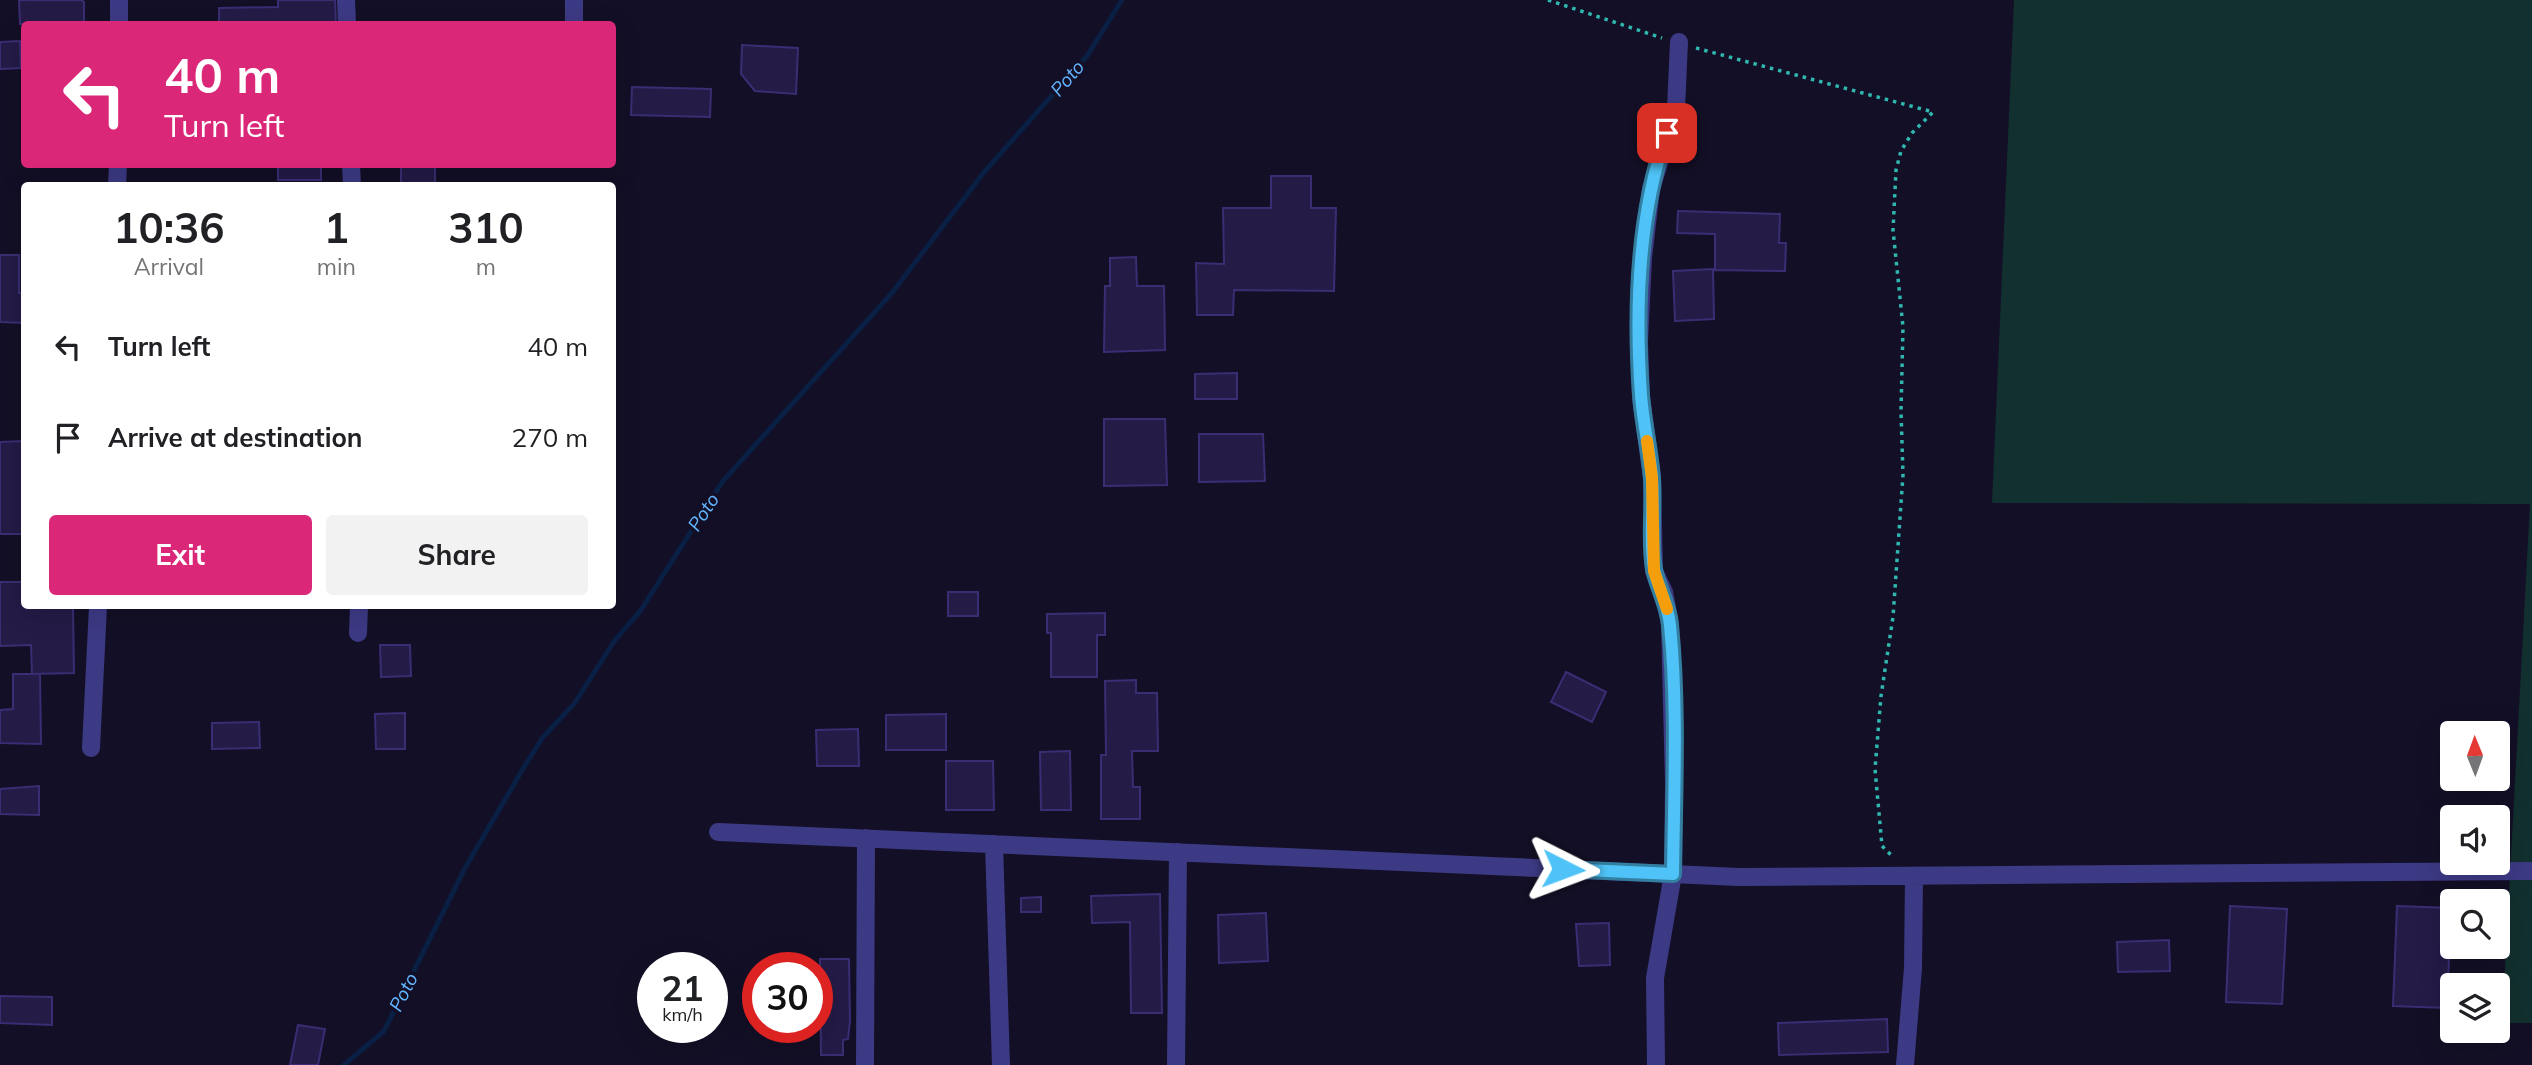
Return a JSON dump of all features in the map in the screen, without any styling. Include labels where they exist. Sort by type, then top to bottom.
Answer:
[{"type":"street","points":[[118,21],[119,0]]},
{"type":"street","points":[[346,0],[347,21]]},
{"type":"street","points":[[574,0],[574,21]]},
{"type":"street","points":[[1656,1065],[1655,978],[1673,874],[1674,783],[1670,624],[1664,592],[1654,571],[1652,478],[1641,397],[1639,342],[1643,258],[1651,189],[1676,108],[1679,43]]},
{"type":"street","points":[[90,748],[98,609]]},
{"type":"street","points":[[358,633],[359,609]]},
{"type":"street","points":[[718,832],[1673,874],[1914,877],[2532,871]]},
{"type":"street","points":[[865,1065],[866,838]]},
{"type":"street","points":[[994,844],[1001,1065]]},
{"type":"street","points":[[1176,1065],[1178,852]]},
{"type":"street","points":[[1905,1065],[1913,968],[1914,877]]},
{"type":"path","points":[[1548,0],[1679,43],[1933,111],[1912,133],[1901,150],[1896,170],[1893,230],[1903,327],[1903,475],[1894,617],[1881,696],[1875,769],[1882,846],[1914,877]]},
{"type":"green space","points":[[2014,0],[2532,0],[2532,1023],[2510,1023],[2510,973],[2505,973],[2505,959],[2510,959],[2509,889],[2530,504],[1992,503]]},
{"type":"building","points":[[19,0],[84,2],[84,21],[21,21],[20,24]]},
{"type":"building","points":[[278,0],[335,0],[336,21],[219,21],[219,8],[278,7]]},
{"type":"building","points":[[20,41],[21,68],[0,69],[0,42]]},
{"type":"building","points":[[742,45],[798,48],[796,94],[755,91],[741,74]]},
{"type":"building","points":[[632,87],[711,89],[710,117],[631,115]]},
{"type":"building","points":[[278,168],[321,168],[321,180],[278,180]]},
{"type":"building","points":[[401,168],[435,168],[435,182],[401,182]]},
{"type":"building","points":[[1271,176],[1311,176],[1311,208],[1336,208],[1334,291],[1234,290],[1233,315],[1197,315],[1196,263],[1224,264],[1223,208],[1271,208]]},
{"type":"building","points":[[1678,211],[1780,214],[1779,243],[1786,243],[1785,271],[1715,270],[1715,234],[1677,233]]},
{"type":"building","points":[[0,255],[19,255],[21,323],[0,322]]},
{"type":"building","points":[[1136,257],[1137,286],[1164,286],[1165,350],[1104,352],[1105,286],[1110,286],[1110,258]]},
{"type":"building","points":[[1713,269],[1714,319],[1675,321],[1673,271]]},
{"type":"building","points":[[1237,373],[1237,399],[1195,399],[1195,374]]},
{"type":"building","points":[[1104,419],[1165,419],[1167,485],[1104,486]]},
{"type":"building","points":[[1199,434],[1263,434],[1265,481],[1199,482]]},
{"type":"building","points":[[21,441],[21,534],[0,534],[0,442]]},
{"type":"building","points":[[0,582],[21,582],[21,609],[73,609],[74,673],[32,674],[31,645],[0,646]]},
{"type":"building","points":[[948,592],[978,592],[978,616],[948,616]]},
{"type":"building","points":[[1105,613],[1105,635],[1097,635],[1097,677],[1051,677],[1051,633],[1047,633],[1047,614]]},
{"type":"building","points":[[380,645],[410,645],[411,676],[381,677]]},
{"type":"building","points":[[1566,672],[1606,692],[1592,722],[1551,702]]},
{"type":"building","points":[[13,674],[40,674],[41,744],[0,743],[0,710],[13,709]]},
{"type":"building","points":[[1136,680],[1136,693],[1157,693],[1158,751],[1132,751],[1133,787],[1140,787],[1140,819],[1101,819],[1101,755],[1106,755],[1105,681]]},
{"type":"building","points":[[405,713],[405,749],[376,749],[375,714]]},
{"type":"building","points":[[946,714],[946,750],[886,750],[886,715]]},
{"type":"building","points":[[259,722],[260,748],[212,749],[212,723]]},
{"type":"building","points":[[858,729],[859,766],[817,766],[816,730]]},
{"type":"building","points":[[1070,751],[1071,810],[1041,810],[1040,752]]},
{"type":"building","points":[[946,761],[993,761],[994,810],[946,810]]},
{"type":"building","points":[[39,786],[39,815],[0,814],[0,789]]},
{"type":"building","points":[[1160,894],[1162,1013],[1131,1013],[1130,922],[1092,923],[1091,896]]},
{"type":"building","points":[[1041,897],[1041,912],[1021,912],[1021,898]]},
{"type":"building","points":[[2230,906],[2287,909],[2282,1004],[2226,1002]]},
{"type":"building","points":[[2397,906],[2440,908],[2440,959],[2449,959],[2448,973],[2440,973],[2440,1008],[2393,1006]]},
{"type":"building","points":[[1266,913],[1268,961],[1219,963],[1218,915]]},
{"type":"building","points":[[1609,923],[1610,965],[1579,966],[1576,924]]},
{"type":"building","points":[[2169,940],[2170,971],[2118,972],[2117,942]]},
{"type":"building","points":[[833,959],[849,959],[848,1039],[843,1040],[843,1055],[821,1055],[821,1043],[833,1043]]},
{"type":"building","points":[[0,996],[52,997],[52,1025],[0,1023]]},
{"type":"building","points":[[1887,1019],[1888,1052],[1779,1055],[1778,1023]]},
{"type":"building","points":[[298,1025],[325,1029],[318,1065],[290,1065]]},
{"type":"waterway","name":"Poto","points":[[344,1065],[384,1031],[465,868],[524,767],[543,737],[574,704],[615,640],[641,610],[723,481],[891,294],[985,171],[1087,56],[1122,0]]},
{"type":"slow traffic","points":[[1647,441],[1652,478],[1654,571],[1664,592],[1667,609]]},
{"type":"route","points":[[1563,869],[1673,874],[1670,624],[1664,592],[1654,571],[1652,478],[1641,397],[1639,342],[1643,258],[1651,189],[1667,133]]}]
